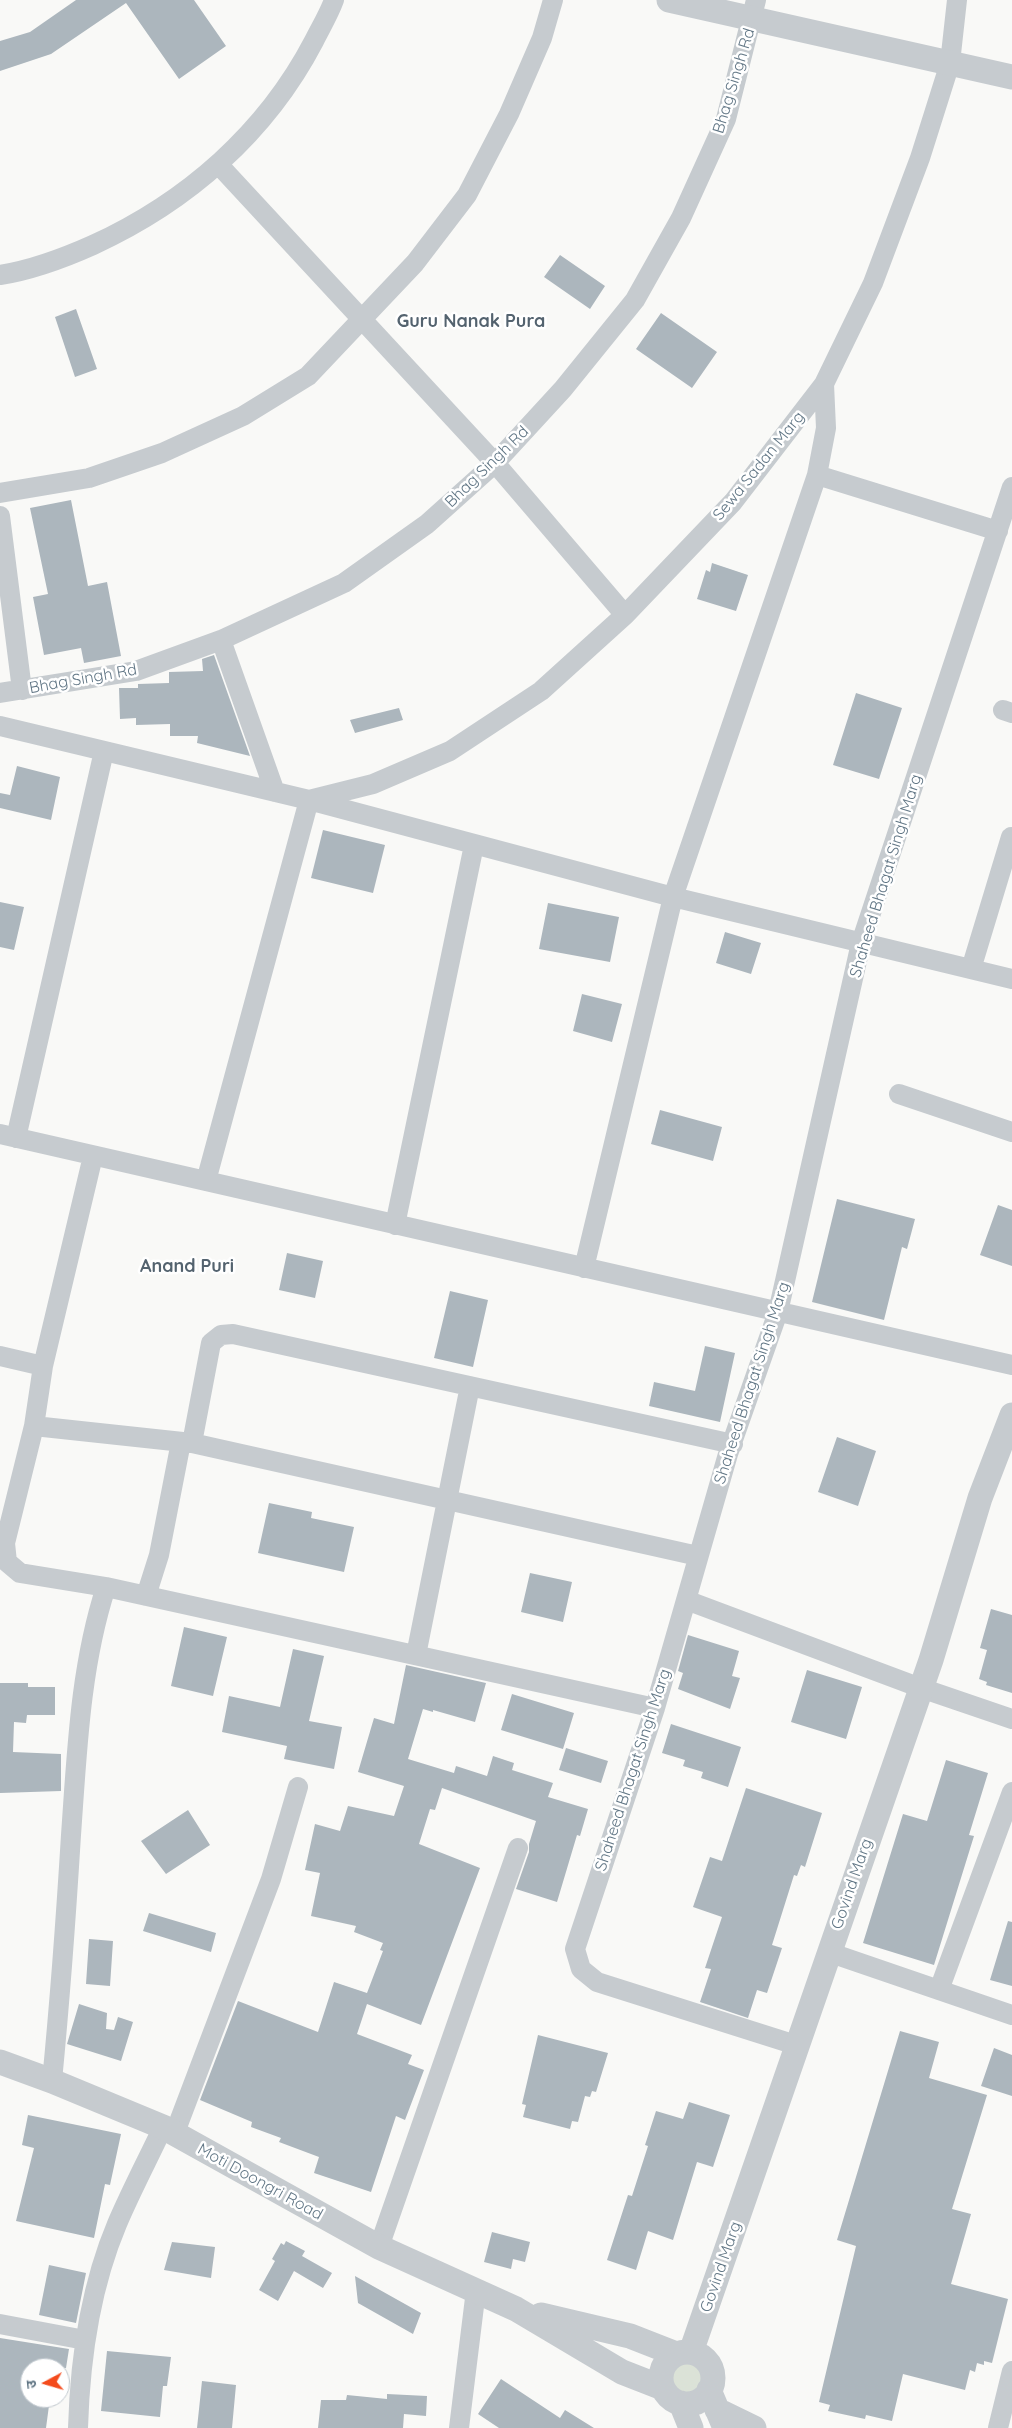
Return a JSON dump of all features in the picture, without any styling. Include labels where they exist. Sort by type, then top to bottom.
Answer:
[{"type":"street","points":[[0,275],[68,256],[130,228],[175,200],[218,164],[267,113],[295,74],[334,0]]},
{"type":"street","points":[[0,493],[89,478],[162,453],[242,416],[308,376],[415,263],[467,195],[509,114],[542,38],[554,0]]},
{"type":"street","points":[[669,0],[754,9],[950,63],[1012,77]]},
{"type":"street","name":"Sewa Sadan Marg","points":[[308,800],[372,784],[450,751],[541,691],[624,615],[734,502],[824,384],[873,283],[920,158],[950,63],[957,0]]},
{"type":"street","name":"Bhag Singh Rd","points":[[0,693],[136,672],[221,640],[344,583],[427,524],[495,463],[563,390],[635,300],[681,218],[726,119],[754,9]]},
{"type":"street","points":[[218,164],[495,463],[624,615]]},
{"type":"street","points":[[584,1268],[673,898],[817,475],[826,428],[824,384]]},
{"type":"street","points":[[817,475],[998,531]]},
{"type":"street","name":"Shaheed Bhagat Singh Marg","points":[[796,2045],[597,1982],[581,1969],[575,1949],[654,1708],[732,1444],[778,1312],[861,943],[1012,486]]},
{"type":"street","points":[[0,516],[22,690]]},
{"type":"street","points":[[221,640],[276,792]]},
{"type":"street","points":[[0,726],[308,800],[673,898],[1012,979]]},
{"type":"street","points":[[104,751],[8,1136],[1012,1365]]},
{"type":"street","points":[[206,1181],[308,800]]},
{"type":"street","points":[[970,969],[1011,837]]},
{"type":"street","points":[[395,1225],[474,845]]},
{"type":"street","points":[[899,1094],[1012,1132]]},
{"type":"street","points":[[93,1156],[43,1366],[34,1426],[5,1543],[7,1562],[20,1573],[106,1587],[654,1708]]},
{"type":"street","points":[[146,1596],[159,1556],[211,1343],[220,1335],[233,1334],[732,1444]]},
{"type":"street","points":[[0,1356],[43,1366]]},
{"type":"street","points":[[416,1655],[470,1386]]},
{"type":"street","name":"Govind Marg","points":[[672,2396],[661,2373],[664,2365],[684,2353],[796,2045],[921,1688],[980,1498],[1012,1415]]},
{"type":"street","points":[[34,1426],[187,1443],[698,1556]]},
{"type":"street","points":[[52,2081],[62,1983],[78,1736],[86,1669],[106,1587]]},
{"type":"street","points":[[686,1600],[921,1688],[1012,1719]]},
{"type":"street","points":[[78,2428],[79,2389],[85,2340],[101,2268],[117,2224],[168,2131],[270,1879],[298,1788]]},
{"type":"street","points":[[939,1990],[1012,1792]]},
{"type":"street","points":[[379,2247],[518,1848]]},
{"type":"street","points":[[828,1952],[1012,2015]]},
{"type":"street","name":"Moti Doongri Road","points":[[0,2062],[52,2081],[168,2131],[379,2247],[516,2309],[622,2372],[672,2396]]},
{"type":"street","points":[[459,2428],[476,2290]]},
{"type":"street","name":"Moti Doongri Road","points":[[516,2309],[630,2336],[705,2360],[710,2366],[717,2409]]},
{"type":"street","points":[[0,2324],[85,2340]]},
{"type":"street","points":[[998,2428],[1012,2371]]},
{"type":"street","points":[[672,2396],[698,2401],[754,2428]]},
{"type":"street","points":[[672,2396],[691,2428]]},
{"type":"shaded area","points":[[686,2362],[692,2363],[697,2367],[701,2372],[701,2384],[697,2389],[692,2393],[686,2394],[680,2393],[675,2389],[671,2384],[670,2378],[671,2372],[675,2367],[680,2363]]},
{"type":"building","points":[[76,0],[194,0],[226,46],[179,79],[126,3],[51,54],[0,71],[0,41],[30,32]]},
{"type":"building","points":[[560,255],[605,286],[590,309],[544,277]]},
{"type":"building","points":[[76,309],[97,369],[75,377],[55,317]]},
{"type":"building","points":[[661,313],[717,352],[692,388],[636,349]]},
{"type":"building","points":[[71,500],[88,586],[107,582],[121,656],[84,663],[81,648],[44,655],[33,597],[48,594],[30,508]]},
{"type":"building","points":[[712,563],[748,575],[736,611],[697,599],[706,570],[710,572]]},
{"type":"building","points":[[214,655],[250,756],[197,743],[198,736],[170,736],[170,724],[136,725],[136,718],[120,719],[119,688],[138,688],[138,684],[169,683],[169,672],[203,671],[202,659]]},
{"type":"building","points":[[856,693],[902,708],[879,779],[833,765]]},
{"type":"building","points":[[399,708],[403,720],[355,733],[350,720]]},
{"type":"building","points":[[17,766],[60,777],[51,820],[0,808],[0,793],[10,795]]},
{"type":"building","points":[[323,830],[385,845],[373,893],[311,878]]},
{"type":"building","points":[[0,902],[24,907],[14,950],[0,947]]},
{"type":"building","points":[[548,903],[619,917],[610,962],[539,949]]},
{"type":"building","points":[[725,932],[761,943],[751,974],[716,963]]},
{"type":"building","points":[[582,994],[622,1004],[612,1042],[573,1031]]},
{"type":"building","points":[[660,1110],[722,1127],[713,1161],[651,1144]]},
{"type":"building","points":[[837,1199],[915,1219],[907,1249],[902,1247],[884,1320],[812,1302]]},
{"type":"building","points":[[998,1205],[1012,1210],[1012,1266],[980,1255]]},
{"type":"building","points":[[287,1253],[323,1261],[315,1298],[279,1290]]},
{"type":"building","points":[[450,1291],[488,1300],[473,1367],[434,1358]]},
{"type":"building","points":[[705,1346],[735,1353],[720,1422],[649,1406],[654,1382],[695,1391]]},
{"type":"building","points":[[837,1437],[876,1451],[858,1506],[818,1492]]},
{"type":"building","points":[[269,1503],[312,1512],[311,1518],[354,1527],[344,1572],[258,1553]]},
{"type":"building","points":[[530,1573],[572,1582],[563,1622],[521,1612]]},
{"type":"building","points":[[991,1609],[1012,1615],[1012,1693],[986,1685],[987,1682],[979,1679],[987,1650],[980,1648]]},
{"type":"building","points":[[184,1627],[227,1637],[213,1696],[171,1686]]},
{"type":"building","points":[[688,1635],[739,1651],[732,1676],[740,1678],[730,1709],[678,1689],[683,1673],[678,1671]]},
{"type":"building","points":[[293,1649],[324,1656],[309,1721],[342,1727],[334,1769],[284,1759],[287,1746],[222,1732],[229,1696],[280,1707]]},
{"type":"building","points":[[406,1665],[486,1683],[475,1722],[423,1709],[408,1759],[454,1773],[456,1766],[487,1776],[493,1756],[514,1763],[512,1770],[553,1783],[548,1797],[588,1809],[580,1836],[577,1835],[557,1902],[516,1889],[529,1852],[529,1844],[536,1821],[442,1788],[435,1810],[430,1809],[419,1844],[480,1868],[421,2025],[367,2004],[357,2034],[412,2055],[408,2064],[424,2070],[405,2120],[396,2116],[371,2192],[314,2173],[319,2157],[279,2142],[281,2138],[251,2127],[252,2122],[200,2100],[238,2001],[318,2032],[334,1982],[367,1993],[383,1951],[380,1950],[383,1943],[354,1932],[356,1926],[311,1916],[320,1873],[305,1870],[315,1824],[340,1831],[348,1806],[394,1816],[404,1786],[358,1772],[374,1718],[394,1724]]},
{"type":"building","points":[[807,1670],[862,1687],[846,1739],[791,1722]]},
{"type":"building","points":[[0,1683],[28,1683],[28,1687],[55,1687],[55,1715],[27,1715],[26,1723],[14,1722],[13,1752],[61,1754],[61,1791],[0,1793]]},
{"type":"building","points":[[512,1694],[574,1713],[563,1749],[501,1730]]},
{"type":"building","points":[[671,1724],[741,1747],[728,1787],[701,1778],[703,1772],[683,1766],[685,1760],[662,1753]]},
{"type":"building","points":[[566,1748],[608,1761],[601,1783],[559,1770]]},
{"type":"building","points":[[946,1760],[988,1773],[969,1835],[974,1836],[934,1965],[863,1943],[903,1814],[927,1821]]},
{"type":"building","points":[[746,1788],[822,1813],[805,1867],[801,1865],[797,1876],[794,1875],[772,1945],[782,1948],[767,1993],[757,1990],[748,2018],[700,2002],[711,1969],[705,1968],[722,1917],[693,1907],[710,1857],[722,1861]]},
{"type":"building","points":[[188,1810],[210,1845],[166,1874],[141,1841]]},
{"type":"building","points":[[149,1913],[216,1933],[211,1952],[143,1931]]},
{"type":"building","points":[[1008,1921],[1012,1922],[1012,1986],[990,1980]]},
{"type":"building","points":[[89,1939],[113,1941],[110,1986],[86,1984]]},
{"type":"building","points":[[79,2004],[107,2013],[106,2029],[114,2030],[118,2017],[133,2022],[121,2061],[67,2044]]},
{"type":"building","points":[[900,2031],[939,2042],[929,2078],[987,2095],[952,2209],[971,2214],[951,2284],[1008,2299],[992,2363],[984,2361],[984,2365],[977,2363],[975,2372],[970,2370],[965,2390],[903,2374],[892,2421],[866,2415],[865,2419],[828,2411],[830,2405],[819,2402],[856,2246],[837,2240]]},
{"type":"building","points":[[538,2035],[608,2053],[596,2092],[592,2091],[590,2097],[585,2096],[578,2122],[572,2121],[570,2129],[523,2117],[526,2105],[522,2104]]},
{"type":"building","points":[[994,2048],[1012,2055],[1012,2096],[981,2086]]},
{"type":"building","points":[[689,2102],[730,2115],[713,2167],[697,2162],[673,2240],[648,2231],[636,2270],[607,2260],[628,2195],[632,2196],[648,2146],[645,2145],[656,2111],[683,2119]]},
{"type":"building","points":[[28,2115],[121,2134],[110,2185],[105,2184],[94,2238],[16,2221],[34,2148],[22,2145]]},
{"type":"building","points":[[492,2232],[530,2242],[525,2262],[513,2259],[511,2269],[484,2262]]},
{"type":"building","points":[[286,2241],[305,2251],[302,2256],[332,2273],[323,2288],[294,2271],[278,2301],[259,2290],[275,2261],[272,2259],[281,2243],[284,2245]]},
{"type":"building","points":[[172,2242],[215,2247],[211,2278],[164,2270]]},
{"type":"building","points":[[49,2265],[86,2273],[76,2323],[39,2315]]},
{"type":"building","points":[[355,2276],[421,2313],[413,2334],[358,2303]]},
{"type":"building","points":[[0,2338],[69,2349],[68,2358],[20,2358],[20,2408],[49,2408],[46,2428],[0,2428]]},
{"type":"building","points":[[107,2351],[171,2357],[167,2386],[163,2386],[160,2417],[101,2411]]},
{"type":"building","points":[[501,2379],[560,2418],[565,2410],[594,2428],[499,2428],[478,2414]]},
{"type":"building","points":[[202,2381],[236,2385],[232,2428],[197,2428]]},
{"type":"building","points":[[387,2394],[427,2396],[426,2416],[404,2414],[403,2428],[318,2428],[321,2400],[346,2400],[347,2395],[387,2399]]},
{"type":"district","name":"Guru Nanak Pura","points":[[471,322]]},
{"type":"district","name":"Anand Puri","points":[[187,1267]]}]
